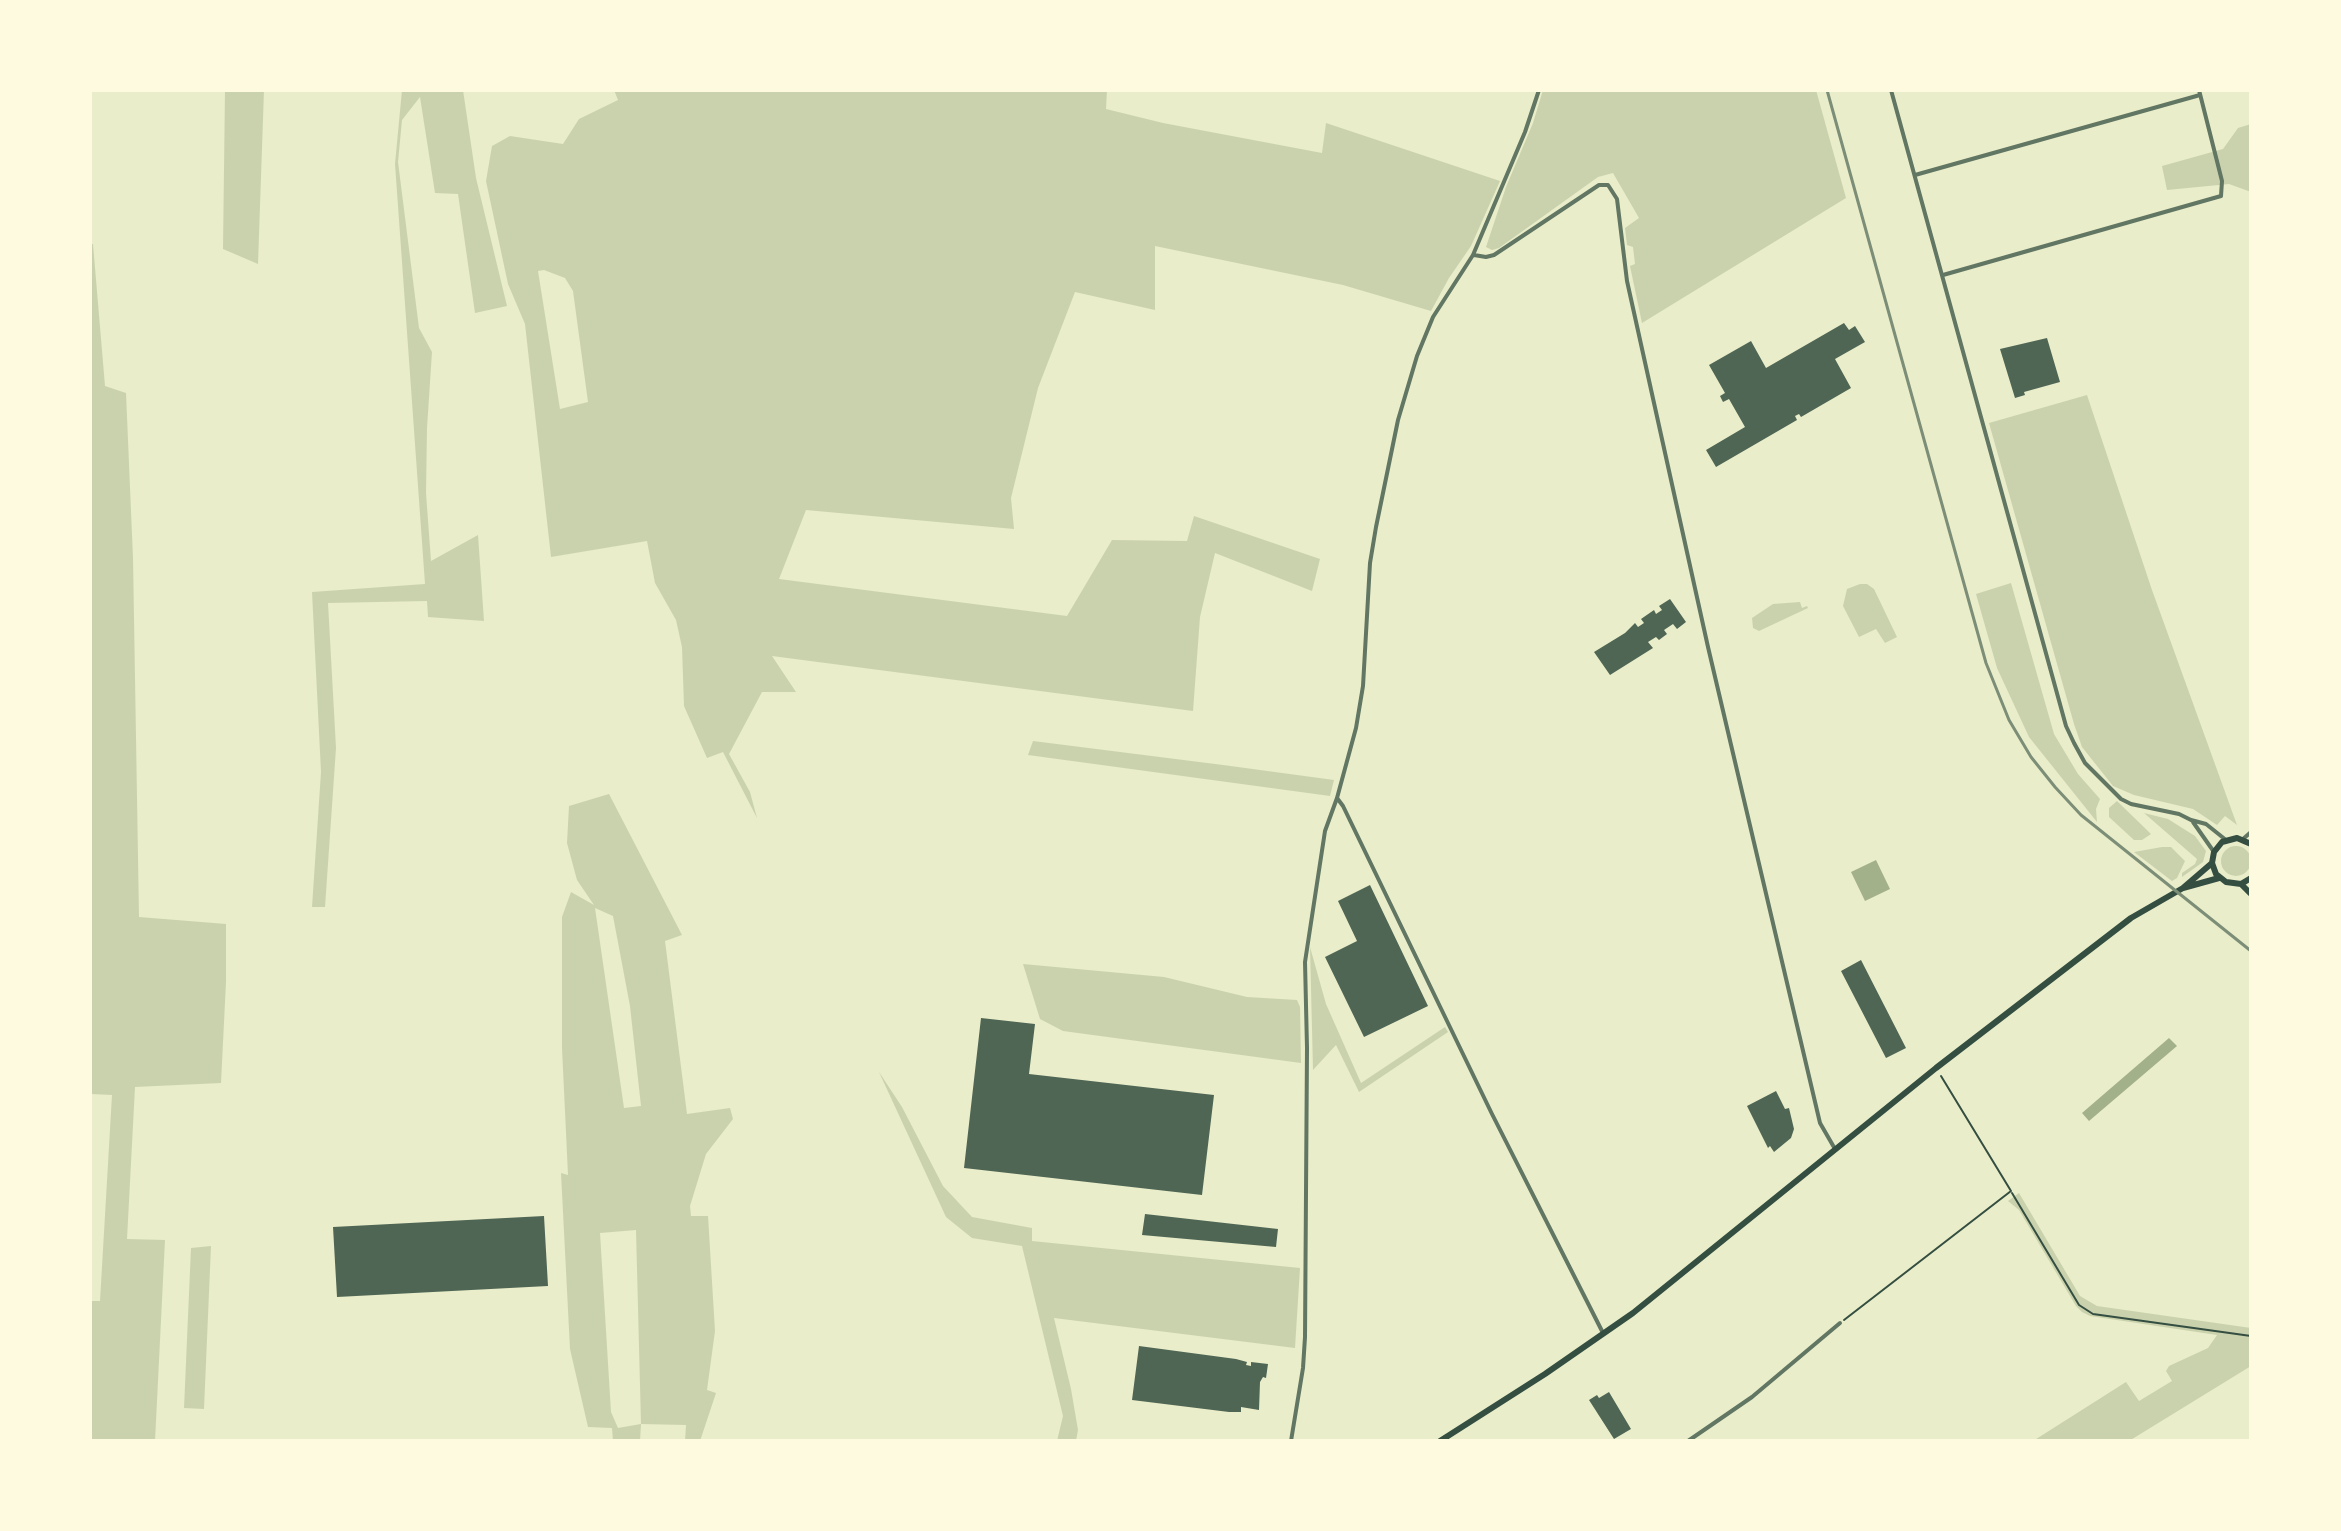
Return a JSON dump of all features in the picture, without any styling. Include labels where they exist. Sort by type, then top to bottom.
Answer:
[{"type":"main road","points":[[2219,878],[2212,863],[2219,844],[2226,840],[2243,839],[2251,844]]},
{"type":"main road","points":[[1440,1441],[1604,1334],[1936,1068],[2131,918],[2183,888],[2212,863]]},
{"type":"main road","points":[[2183,888],[2219,878],[2233,884],[2241,884],[2251,878]]},
{"type":"main road","points":[[2241,884],[2251,894]]},
{"type":"street","points":[[1291,1441],[1305,1337],[1305,962],[1325,831],[1356,728],[1362,691],[1370,563],[1408,382],[1433,317],[1473,255],[1525,132],[1539,90]]},
{"type":"street","points":[[1891,90],[2066,726],[2085,763],[2121,799],[2206,824],[2226,840]]},
{"type":"street","points":[[1915,175],[2200,92],[2222,181],[2221,196],[1943,275]]},
{"type":"street","points":[[1473,255],[1494,255],[1595,187],[1608,185],[1617,199],[1627,281],[1708,647],[1820,1123],[1835,1149]]},
{"type":"street","points":[[1337,798],[1604,1334]]},
{"type":"street","points":[[2191,820],[2214,852]]},
{"type":"street","points":[[2243,839],[2251,832]]},
{"type":"street","points":[[1688,1441],[1752,1397],[1840,1323]]},
{"type":"path","points":[[1936,1068],[2079,1305],[2093,1314],[2251,1336]]},
{"type":"path","points":[[1840,1323],[2011,1191]]},
{"type":"shaded area","points":[[225,90],[264,90],[258,264],[223,249]]},
{"type":"shaded area","points":[[402,90],[463,90],[476,178],[507,306],[475,313],[458,194],[435,193],[420,97],[402,120],[398,162],[419,328],[432,352],[426,493],[431,561],[478,535],[484,621],[428,617],[427,601],[328,603],[336,748],[325,907],[312,907],[321,772],[312,592],[425,584],[395,164]]},
{"type":"shaded area","points":[[614,90],[1107,90],[1106,109],[1163,123],[1322,153],[1326,123],[1500,181],[1471,246],[1431,311],[1343,285],[1155,246],[1155,310],[1075,292],[1038,388],[1011,498],[1014,529],[806,510],[779,579],[1067,616],[1112,540],[1187,541],[1194,516],[1320,559],[1312,591],[1215,553],[1200,617],[1193,711],[772,656],[796,692],[762,692],[729,754],[750,792],[757,818],[723,752],[707,758],[684,706],[682,647],[676,620],[655,583],[647,541],[551,557],[525,324],[508,284],[486,181],[492,146],[510,136],[563,144],[579,119],[618,100]],"holes":[[[544,270],[565,278],[573,291],[588,402],[560,409],[538,271]]]},
{"type":"shaded area","points":[[1543,90],[1816,90],[1846,198],[1642,323],[1630,266],[1635,264],[1633,247],[1627,245],[1625,228],[1639,218],[1613,173],[1598,177],[1499,248],[1492,250],[1486,247]]},
{"type":"shaded area","points":[[2251,124],[2251,192],[2229,184],[2167,190],[2162,166],[2223,149],[2238,128]]},
{"type":"shaded area","points":[[90,244],[93,244],[105,386],[126,393],[133,558],[139,917],[226,924],[221,1083],[135,1087],[127,1239],[165,1240],[155,1441],[90,1441],[90,1301],[100,1301],[112,1095],[91,1094]]},
{"type":"shaded area","points":[[2087,395],[2152,590],[2237,825],[2225,816],[2217,825],[2193,809],[2134,795],[2113,786],[2082,747],[1989,423]]},
{"type":"shaded area","points":[[2011,583],[2054,734],[2078,774],[2100,799],[2096,809],[2097,822],[2029,737],[1997,668],[1976,594]]},
{"type":"shaded area","points":[[1860,584],[1874,589],[1897,637],[1885,643],[1876,629],[1859,637],[1843,606],[1847,589]]},
{"type":"shaded area","points":[[1800,602],[1802,608],[1808,608],[1759,631],[1753,628],[1752,618],[1773,604]]},
{"type":"shaded area","points":[[1033,741],[1334,780],[1330,796],[1028,755]]},
{"type":"shaded area","points":[[609,794],[682,935],[665,941],[687,1114],[730,1108],[733,1119],[706,1154],[690,1206],[691,1216],[708,1216],[715,1331],[707,1390],[716,1393],[700,1441],[685,1441],[686,1425],[641,1424],[640,1441],[613,1441],[612,1428],[588,1427],[570,1349],[561,1173],[568,1175],[562,1048],[562,917],[571,892],[594,905],[577,880],[567,843],[569,806]],"holes":[[[595,908],[613,916],[630,1006],[641,1106],[624,1108]],[[636,1230],[641,1424],[618,1428],[611,1412],[600,1233]]]},
{"type":"shaded area","points":[[2117,801],[2151,834],[2142,840],[2134,840],[2109,817],[2109,808]]},
{"type":"shaded area","points":[[2144,813],[2168,819],[2195,836],[2206,851],[2203,862],[2182,877],[2182,873],[2197,859]]},
{"type":"shaded area","points":[[2236,846],[2247,850],[2251,861],[2247,872],[2236,876],[2225,872],[2221,861],[2225,850]]},
{"type":"shaded area","points":[[2171,847],[2185,861],[2177,878],[2172,881],[2134,852]]},
{"type":"shaded area","points":[[1876,860],[1890,889],[1865,901],[1851,872]]},
{"type":"shaded area","points":[[1310,947],[1326,1004],[1361,1083],[1445,1027],[1448,1032],[1359,1092],[1336,1045],[1313,1070]]},
{"type":"shaded area","points":[[1023,964],[1164,977],[1247,997],[1297,1000],[1300,1007],[1301,1063],[1063,1031],[1040,1019]]},
{"type":"shaded area","points":[[2169,1038],[2177,1046],[2089,1121],[2082,1113]]},
{"type":"shaded area","points":[[879,1072],[902,1107],[943,1186],[972,1217],[1032,1228],[1032,1241],[1300,1268],[1295,1348],[1054,1318],[1078,1430],[1076,1441],[1057,1441],[1063,1416],[1022,1246],[972,1238],[946,1217]]},
{"type":"shaded area","points":[[2019,1193],[2080,1296],[2097,1306],[2251,1328],[2251,1366],[2129,1441],[2033,1441],[2126,1382],[2139,1401],[2172,1381],[2166,1371],[2169,1366],[2208,1348],[2217,1335],[2090,1316],[2082,1312],[2019,1210],[2008,1201]]},
{"type":"shaded area","points":[[211,1246],[204,1409],[184,1408],[191,1248]]},
{"type":"building","points":[[1844,323],[1849,330],[1855,326],[1865,342],[1835,359],[1851,388],[1801,417],[1799,414],[1795,416],[1797,420],[1716,467],[1706,450],[1745,427],[1729,399],[1723,402],[1720,396],[1725,393],[1709,365],[1751,341],[1766,368]]},
{"type":"building","points":[[2047,338],[2060,382],[2024,392],[2025,395],[2015,398],[2000,349]]},
{"type":"building","points":[[1670,599],[1686,622],[1677,629],[1673,624],[1664,630],[1667,634],[1659,640],[1656,637],[1648,642],[1653,648],[1610,675],[1594,652],[1635,623],[1638,627],[1644,623],[1641,619],[1654,610],[1656,614],[1662,610],[1659,606]]},
{"type":"building","points":[[1370,885],[1428,1006],[1364,1037],[1325,957],[1357,941],[1338,901]]},
{"type":"building","points":[[1861,960],[1906,1048],[1886,1058],[1841,971]]},
{"type":"building","points":[[981,1018],[1035,1024],[1029,1074],[1214,1095],[1202,1195],[964,1168]]},
{"type":"building","points":[[1776,1091],[1785,1109],[1789,1108],[1794,1129],[1791,1138],[1774,1152],[1770,1146],[1768,1148],[1747,1106]]},
{"type":"building","points":[[1145,1214],[1278,1229],[1276,1247],[1142,1235]]},
{"type":"building","points":[[544,1216],[548,1286],[337,1297],[333,1227]]},
{"type":"building","points":[[1139,1346],[1236,1359],[1251,1366],[1251,1362],[1268,1364],[1266,1378],[1263,1377],[1260,1382],[1259,1410],[1241,1407],[1241,1412],[1229,1412],[1132,1400]]},
{"type":"building","points":[[1609,1392],[1631,1429],[1614,1439],[1589,1400]]},
{"type":"railway","points":[[1827,90],[1986,663],[2009,720],[2031,757],[2081,815],[2251,951]]}]
